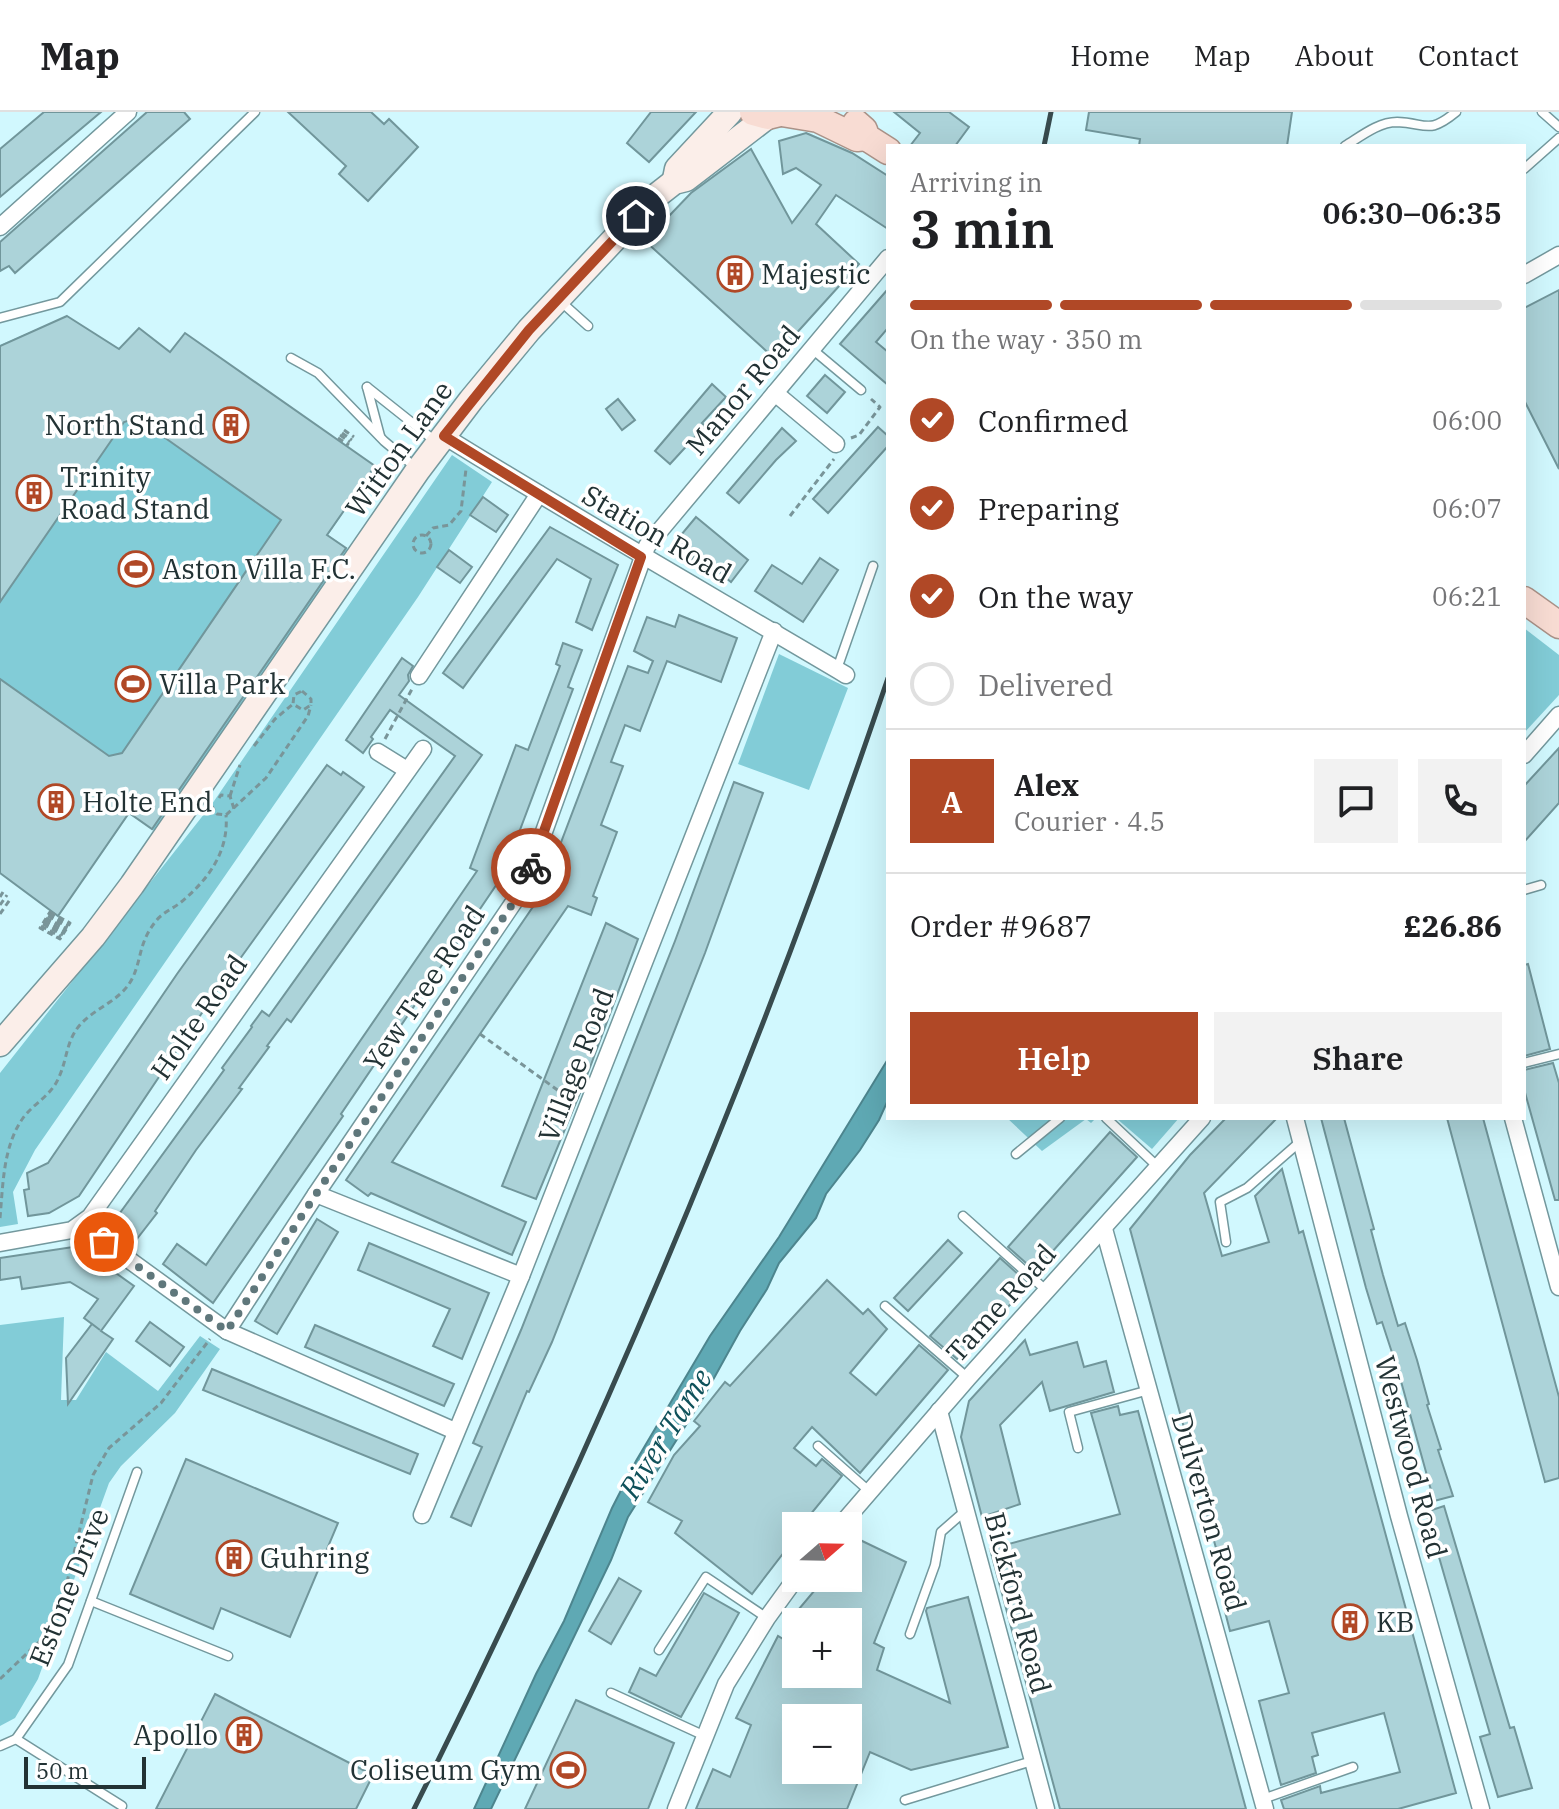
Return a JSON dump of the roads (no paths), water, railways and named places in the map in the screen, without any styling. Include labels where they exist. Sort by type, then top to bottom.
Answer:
[{"type":"main road","name":"Witton Lane","points":[[674,182],[677,169],[730,112]]},
{"type":"main road","points":[[842,112],[877,144]]},
{"type":"main road","name":"Witton Lane","points":[[0,1044],[86,945],[132,885],[418,470],[496,368],[651,200],[674,182],[686,179],[772,113]]},
{"type":"main road","points":[[772,113],[818,119],[877,144]]},
{"type":"main road","points":[[1526,601],[1559,625]]},
{"type":"street","points":[[0,227],[128,112]]},
{"type":"street","points":[[1526,274],[1559,255]]},
{"type":"street","name":"Manor Road","points":[[641,557],[886,260]]},
{"type":"street","points":[[775,393],[836,444]]},
{"type":"street","name":"Station Road","points":[[441,439],[473,453],[641,557],[841,672]]},
{"type":"street","points":[[419,676],[539,494]]},
{"type":"street","name":"Yew Tree Road","points":[[224,1329],[524,887],[641,557]]},
{"type":"street","name":"Village Road","points":[[422,1515],[521,1276],[774,631]]},
{"type":"street","points":[[1526,753],[1559,715]]},
{"type":"street","name":"Holte Road","points":[[81,1225],[423,749]]},
{"type":"street","points":[[378,752],[407,770]]},
{"type":"street","name":"Tame Road","points":[[852,1512],[968,1378],[1200,1120]]},
{"type":"street","name":"Westwood Road","points":[[1296,1120],[1399,1516],[1481,1809]]},
{"type":"street","points":[[1514,1120],[1547,1231],[1559,1287]]},
{"type":"street","points":[[316,1194],[521,1276]]},
{"type":"street","points":[[0,1243],[72,1230],[81,1225],[224,1329],[455,1431]]},
{"type":"street","name":"Dulverton Road","points":[[1104,1229],[1264,1804]]},
{"type":"street","name":"Bickford Road","points":[[939,1411],[1046,1809]]},
{"type":"street","points":[[676,1809],[726,1684],[786,1592]]},
{"type":"lane","points":[[0,318],[60,302],[255,112]]},
{"type":"lane","points":[[1348,144],[1371,129],[1395,122],[1425,128],[1437,126],[1456,112]]},
{"type":"lane","points":[[1542,112],[1559,127]]},
{"type":"lane","points":[[1526,167],[1559,138]]},
{"type":"lane","points":[[558,299],[588,326]]},
{"type":"lane","points":[[811,349],[861,390]]},
{"type":"lane","points":[[291,358],[318,373],[382,439],[418,470]]},
{"type":"lane","points":[[382,439],[367,387],[441,439]]},
{"type":"lane","points":[[841,672],[873,566]]},
{"type":"lane","points":[[1526,889],[1541,885]]},
{"type":"lane","points":[[1526,1062],[1559,1054]]},
{"type":"lane","points":[[1016,1154],[1058,1120]]},
{"type":"lane","points":[[1108,1120],[1157,1166]]},
{"type":"lane","points":[[1226,1242],[1220,1202],[1247,1188],[1301,1140]]},
{"type":"lane","points":[[963,1216],[1047,1291]]},
{"type":"lane","points":[[885,1306],[968,1378]]},
{"type":"lane","points":[[1078,1448],[1069,1412],[1149,1390]]},
{"type":"lane","points":[[818,1446],[870,1492]]},
{"type":"lane","name":"Estone Drive","points":[[16,1739],[68,1665],[137,1472]]},
{"type":"lane","points":[[910,1634],[935,1565],[941,1532],[966,1511]]},
{"type":"lane","points":[[659,1650],[706,1577],[767,1618]]},
{"type":"lane","points":[[91,1601],[228,1656]]},
{"type":"lane","points":[[611,1693],[706,1737]]},
{"type":"lane","points":[[0,1746],[16,1739],[122,1806]]},
{"type":"lane","points":[[905,1800],[1033,1761]]},
{"type":"lane","points":[[1264,1804],[1353,1767]]},
{"type":"water","name":"River Tame","points":[[886,1062],[886,1104],[879,1120],[826,1194],[816,1218],[779,1263],[703,1398],[628,1517],[611,1560],[491,1809],[474,1809],[636,1461],[710,1336],[779,1237]]},
{"type":"railway","points":[[1044,144],[1051,112]]},
{"type":"railway","points":[[414,1809],[547,1532],[670,1252],[784,967],[886,684]]},
{"type":"place","name":"Majestic","points":[[735,274]]},
{"type":"place","name":"North Stand","points":[[231,425]]},
{"type":"place","name":"Trinity Road Stand","points":[[34,493]]},
{"type":"place","name":"Aston Villa F.C.","points":[[136,569]]},
{"type":"place","name":"Villa Park","points":[[133,684]]},
{"type":"place","name":"Holte End","points":[[56,802]]},
{"type":"place","name":"Guhring","points":[[234,1558]]},
{"type":"place","name":"KB","points":[[1350,1622]]},
{"type":"place","name":"Apollo","points":[[244,1735]]},
{"type":"place","name":"Coliseum Gym","points":[[568,1770]]}]
